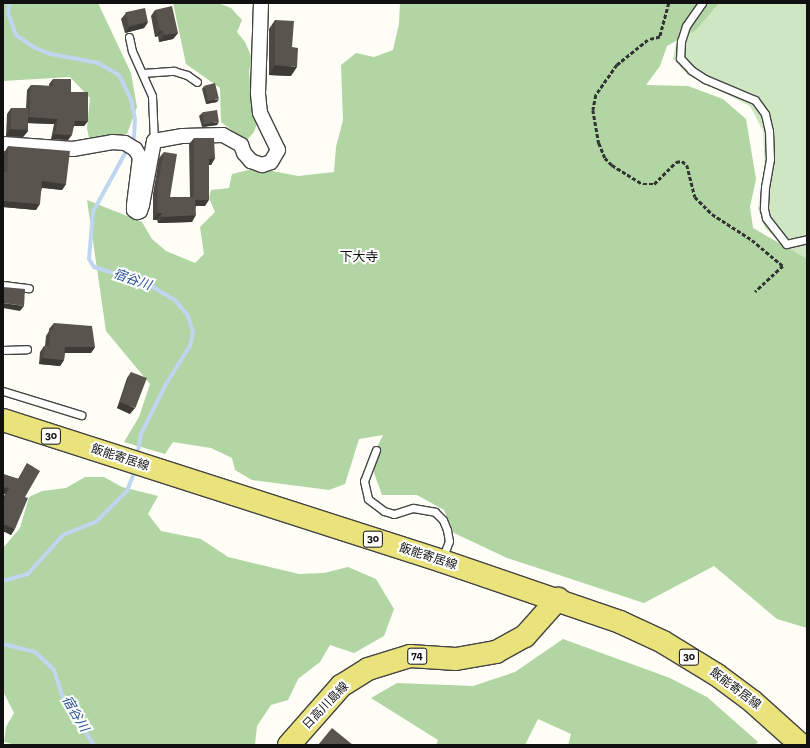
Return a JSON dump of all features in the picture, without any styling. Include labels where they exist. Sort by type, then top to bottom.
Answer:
[{"type":"main road","name":"飯能寄居線","points":[[3,420],[442,561],[558,599],[620,622],[684,654],[752,701],[794,743]]},
{"type":"main road","name":"日高川島線","points":[[289,745],[341,686],[368,669],[410,656],[456,659],[496,652],[513,645],[525,636],[558,599]]},
{"type":"street","points":[[3,144],[73,149],[112,142],[125,143],[135,149],[140,157],[134,205],[134,210],[137,212],[140,211],[142,205],[154,141],[183,136],[223,135],[241,145],[244,153],[250,160],[262,165],[271,162],[278,150],[276,142],[266,128],[260,113],[258,93],[261,3]]},
{"type":"lane","points":[[702,3],[686,26],[681,41],[680,58],[705,79],[754,100],[765,114],[769,138],[764,209],[766,218],[786,244],[807,239]]},
{"type":"lane","points":[[129,37],[132,51],[143,72],[152,96],[154,141]]},
{"type":"lane","points":[[143,72],[174,71],[188,75],[197,82]]},
{"type":"lane","points":[[3,286],[28,288]]},
{"type":"lane","points":[[3,350],[27,349]]},
{"type":"lane","points":[[3,391],[81,415]]},
{"type":"lane","points":[[376,450],[364,481],[368,499],[384,511],[394,514],[413,508],[435,512],[443,520],[449,541],[442,561]]},
{"type":"path","points":[[670,3],[660,37],[648,40],[617,65],[596,94],[593,110],[599,143],[605,158],[612,165],[643,184],[654,184],[676,162],[682,161],[687,165],[694,197],[712,214],[752,240],[783,266],[755,292]]},
{"type":"green space","points":[[3,3],[98,3],[131,73],[137,107],[127,134],[90,143],[87,128],[90,98],[70,77],[3,81]]},
{"type":"green space","points":[[173,3],[218,3],[231,8],[242,20],[237,32],[245,42],[252,58],[249,71],[252,107],[258,121],[254,132],[246,141],[221,122],[220,88],[186,64]]},
{"type":"green space","points":[[400,3],[719,3],[696,30],[667,46],[660,66],[646,85],[688,86],[723,99],[746,119],[756,179],[750,207],[753,228],[807,259],[807,628],[777,619],[714,566],[644,603],[507,558],[454,533],[444,510],[417,495],[382,495],[370,462],[383,435],[359,439],[345,484],[329,490],[252,480],[235,470],[232,458],[211,448],[173,442],[165,454],[124,442],[139,417],[150,384],[106,331],[87,200],[142,222],[152,239],[166,251],[195,263],[204,254],[200,227],[215,212],[209,198],[211,190],[229,188],[232,174],[257,168],[298,176],[334,172],[336,147],[343,120],[341,65],[356,53],[374,57],[393,50],[399,24]]},
{"type":"green space","points":[[696,3],[807,3],[807,268],[765,228],[758,208],[765,172],[763,131],[750,106],[688,75],[673,59],[678,33]]},
{"type":"green space","points":[[85,477],[104,477],[122,487],[158,496],[148,514],[161,531],[201,539],[228,557],[299,574],[324,573],[348,567],[376,579],[394,609],[384,636],[354,653],[330,645],[320,662],[298,679],[288,700],[271,705],[257,726],[255,745],[16,745],[4,742],[6,727],[14,713],[3,691],[3,548],[20,528],[29,497],[42,491],[66,488]]},
{"type":"green space","points":[[563,639],[670,678],[707,697],[758,742],[755,745],[568,745],[571,734],[538,719],[525,745],[436,745],[438,740],[371,698],[397,683],[473,686],[515,672]]},
{"type":"building","points":[[172,6],[178,33],[164,35],[163,30],[160,31],[155,10]]},
{"type":"building","points":[[145,8],[148,22],[128,26],[125,12]]},
{"type":"building","points":[[275,20],[294,21],[292,47],[298,48],[297,67],[275,65]]},
{"type":"building","points":[[53,79],[71,79],[71,92],[88,92],[88,121],[75,121],[72,135],[55,134],[58,119],[29,117],[31,85],[53,86]]},
{"type":"building","points":[[215,83],[219,99],[208,101],[204,86]]},
{"type":"building","points":[[11,108],[28,108],[28,129],[11,129]]},
{"type":"building","points":[[217,110],[219,122],[204,124],[202,112]]},
{"type":"building","points":[[194,138],[214,138],[215,158],[209,159],[209,200],[195,200],[196,215],[162,217],[162,213],[158,213],[157,188],[164,152],[177,154],[170,197],[194,197]]},
{"type":"building","points":[[8,146],[70,151],[66,184],[42,181],[40,204],[3,201],[3,172],[7,172]]},
{"type":"building","points":[[3,287],[25,289],[24,306],[3,303]]},
{"type":"building","points":[[54,323],[92,326],[95,347],[65,347],[64,360],[43,358],[44,346],[49,346],[50,330],[53,330]]},
{"type":"building","points":[[131,372],[147,378],[135,408],[120,402]]},
{"type":"building","points":[[27,463],[40,471],[25,497],[28,498],[15,529],[3,524],[3,502],[9,488],[3,487],[3,474],[19,479]]},
{"type":"building","points":[[332,728],[353,745],[318,745]]},
{"type":"waterway","name":"宿谷川","points":[[9,3],[8,13],[16,35],[35,48],[51,54],[98,63],[119,75],[131,100],[135,119],[134,137],[93,212],[89,259],[94,267],[148,284],[175,300],[188,316],[193,332],[190,346],[166,384],[141,434],[137,457]]},
{"type":"waterway","name":"宿谷川","points":[[3,581],[28,574],[63,535],[96,522],[127,491],[135,470]]},
{"type":"waterway","name":"宿谷川","points":[[3,644],[35,652],[54,670],[63,698],[94,745]]},
{"type":"district","name":"下大寺","points":[[359,257]]}]
